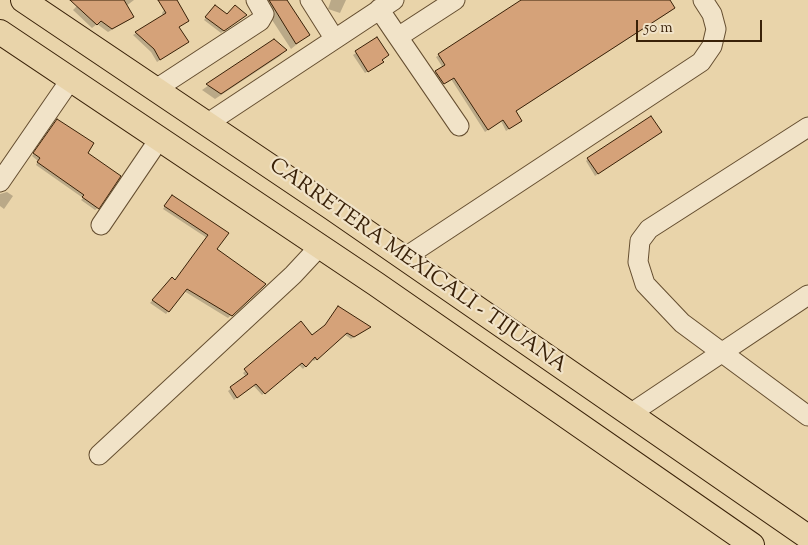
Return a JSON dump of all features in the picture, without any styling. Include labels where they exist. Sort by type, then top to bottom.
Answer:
[{"type":"main road","name":"CARRETERA MEXICALI - TIJUANA","points":[[23,0],[208,123],[808,538]]},
{"type":"main road","name":"CARRETERA MEXICALI - TIJUANA","points":[[0,32],[320,246],[752,545]]},
{"type":"street","points":[[156,89],[260,22],[264,14],[256,0]]},
{"type":"street","points":[[310,0],[334,38]]},
{"type":"street","points":[[398,37],[455,0]]},
{"type":"street","points":[[404,258],[700,62],[712,46],[716,29],[712,14],[703,0]]},
{"type":"street","points":[[208,123],[334,38],[387,5],[398,37],[459,126]]},
{"type":"street","points":[[0,182],[70,79]]},
{"type":"street","points":[[808,126],[649,229],[640,241],[638,262],[645,284],[682,323],[808,416]]},
{"type":"street","points":[[102,225],[160,138]]},
{"type":"street","points":[[99,455],[293,276],[320,246]]},
{"type":"street","points":[[630,414],[808,295]]},
{"type":"building","points":[[70,0],[124,0],[134,17],[112,29],[101,21],[97,25]]},
{"type":"building","points":[[158,0],[177,0],[189,21],[179,27],[189,42],[160,60],[154,49],[135,32],[166,13]]},
{"type":"building","points":[[269,0],[287,0],[310,35],[296,44]]},
{"type":"building","points":[[521,0],[670,0],[675,8],[516,111],[522,121],[509,129],[503,120],[488,130],[454,78],[444,84],[435,71],[445,65],[438,54]]},
{"type":"building","points":[[215,5],[227,14],[235,5],[247,15],[224,31],[205,17]]},
{"type":"building","points":[[377,37],[389,55],[382,60],[384,62],[368,72],[355,51]]},
{"type":"building","points":[[274,39],[287,50],[221,94],[206,84]]},
{"type":"building","points":[[651,116],[662,132],[598,174],[587,158]]},
{"type":"building","points":[[57,119],[94,143],[88,153],[121,176],[99,209],[82,197],[84,195],[37,162],[40,158],[33,153]]},
{"type":"building","points":[[172,195],[229,233],[217,249],[266,284],[232,316],[187,289],[169,312],[152,300],[172,277],[175,280],[208,235],[164,206]]},
{"type":"building","points":[[338,306],[371,327],[354,337],[347,333],[317,360],[315,357],[306,367],[302,363],[265,394],[256,384],[237,398],[230,387],[248,374],[244,369],[301,321],[312,335],[325,325]]}]
